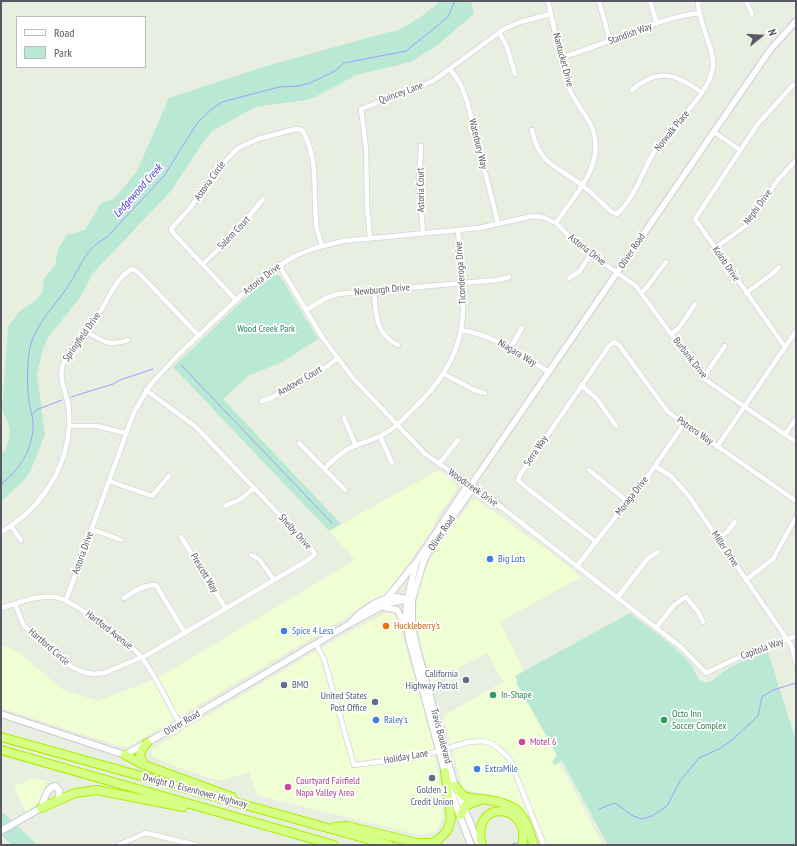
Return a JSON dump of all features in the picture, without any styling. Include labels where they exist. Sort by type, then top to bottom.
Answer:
[{"type":"highway","name":"Dwight D. Eisenhower Highway","points":[[1,737],[389,845]]},
{"type":"highway","points":[[144,765],[140,755],[147,743]]},
{"type":"highway","name":"Dwight D. Eisenhower Highway","points":[[1,750],[334,845]]},
{"type":"highway","points":[[125,755],[144,765],[208,787],[260,809]]},
{"type":"highway","points":[[328,828],[348,826],[417,843],[431,843],[438,840],[447,831],[451,819],[445,772]]},
{"type":"highway","points":[[455,786],[463,796],[514,808],[521,815],[534,845]]},
{"type":"highway","points":[[41,808],[66,796],[84,791],[107,791],[238,818]]},
{"type":"highway","points":[[461,815],[465,806],[480,799]]},
{"type":"highway","points":[[482,845],[480,827],[484,819],[493,812],[500,810],[508,811],[520,822],[524,838],[522,845]]},
{"type":"highway","points":[[271,828],[314,845]]},
{"type":"main road","name":"Travis Boulevard","points":[[410,600],[407,628],[442,749],[479,845]]},
{"type":"main road","name":"Travis Boulevard","points":[[410,600],[414,638],[442,749],[445,772],[471,845]]},
{"type":"main road","points":[[1,714],[125,755]]},
{"type":"main road","points":[[1,831],[41,808],[48,790],[51,787],[55,786],[59,788],[60,792],[58,800]]},
{"type":"street","name":"Nantucket Drive","points":[[548,1],[573,97],[590,123],[596,144],[593,165],[582,185],[556,223]]},
{"type":"street","points":[[599,1],[610,41]]},
{"type":"street","points":[[650,1],[657,24]]},
{"type":"street","name":"Norwalk Place","points":[[582,185],[603,205],[617,214],[640,182],[656,148],[667,133],[687,113],[701,92],[711,75],[713,64],[698,12],[698,1]]},
{"type":"street","points":[[746,1],[752,14]]},
{"type":"street","name":"Standish Way","points":[[562,57],[679,15],[698,12]]},
{"type":"street","name":"Quincey Lane","points":[[370,238],[367,205],[367,155],[361,109],[426,84],[450,69],[499,32],[520,22],[551,14]]},
{"type":"street","name":"Oliver Road","points":[[351,623],[354,618],[394,592],[417,561],[465,489],[471,485],[770,50],[796,21]]},
{"type":"street","points":[[499,32],[508,47],[515,74]]},
{"type":"street","name":"Waterbury Way","points":[[450,69],[460,83],[466,97],[498,223]]},
{"type":"street","points":[[632,90],[640,83],[654,77],[667,76],[681,78],[701,92]]},
{"type":"street","name":"Kolob Drive","points":[[785,348],[694,219],[758,125],[793,85]]},
{"type":"street","name":"Astoria Circle","points":[[236,300],[174,234],[171,228],[174,223],[190,208],[227,158],[238,148],[258,139],[296,129],[302,130],[306,136],[312,160],[316,186],[316,222],[322,246]]},
{"type":"street","points":[[532,130],[535,144],[542,156],[582,185]]},
{"type":"street","points":[[714,132],[740,150]]},
{"type":"street","name":"Astoria Court","points":[[421,146],[419,192],[423,233]]},
{"type":"street","name":"Nephi Drive","points":[[715,248],[746,225],[778,180],[796,160]]},
{"type":"street","name":"Salem Court","points":[[203,264],[238,230],[263,199]]},
{"type":"street","name":"Astoria Drive","points":[[66,600],[125,434],[134,412],[146,390],[159,374],[236,300],[252,285],[279,265],[295,256],[322,246],[343,241],[458,230],[533,216],[542,217],[556,223],[578,245],[617,273]]},
{"type":"street","name":"Ticonderoga Drive","points":[[325,468],[340,454],[380,436],[397,424],[430,393],[444,374],[455,351],[462,330],[464,300],[458,230]]},
{"type":"street","points":[[569,278],[579,272],[591,254]]},
{"type":"street","points":[[642,292],[666,262]]},
{"type":"street","name":"Woodcreek Drive","points":[[279,265],[337,359],[425,454],[501,507],[577,566],[682,648],[706,673]]},
{"type":"street","points":[[746,293],[772,274],[779,266]]},
{"type":"street","name":"Springfield Drive","points":[[1,532],[31,510],[51,485],[63,460],[69,426],[68,404],[61,381],[61,372],[66,357],[103,307],[116,282],[132,269],[138,272],[199,336]]},
{"type":"street","name":"Burbank Drive","points":[[617,273],[642,292],[703,378],[796,442]]},
{"type":"street","name":"Newburgh Drive","points":[[306,310],[328,297],[374,291],[497,280],[509,277]]},
{"type":"street","points":[[374,291],[381,330],[389,340],[398,345]]},
{"type":"street","points":[[671,334],[679,328],[695,304]]},
{"type":"street","points":[[511,347],[522,328]]},
{"type":"street","name":"Niagara Way","points":[[462,330],[489,337],[511,347],[549,372]]},
{"type":"street","points":[[86,331],[100,341],[109,344],[118,344],[128,340]]},
{"type":"street","points":[[717,447],[796,331]]},
{"type":"street","name":"Serra Way","points":[[596,542],[518,480],[581,385],[609,346],[614,342]]},
{"type":"street","name":"Potrero Way","points":[[614,342],[620,345],[661,404],[684,424],[796,501]]},
{"type":"street","points":[[703,378],[725,346]]},
{"type":"street","name":"Andover Court","points":[[262,401],[271,398],[323,369],[337,359]]},
{"type":"street","points":[[444,374],[474,390],[485,392]]},
{"type":"street","points":[[581,385],[597,399],[616,426]]},
{"type":"street","name":"Shelby Drive","points":[[142,658],[226,609],[315,554],[196,427],[146,390]]},
{"type":"street","points":[[344,418],[356,446]]},
{"type":"street","points":[[785,434],[796,419]]},
{"type":"street","name":"Moraga Drive","points":[[577,566],[628,502],[684,424]]},
{"type":"street","points":[[69,426],[97,426],[125,434]]},
{"type":"street","points":[[380,436],[392,463]]},
{"type":"street","points":[[439,464],[458,440]]},
{"type":"street","points":[[299,443],[345,490]]},
{"type":"street","name":"Miller Drive","points":[[655,466],[671,476],[680,484],[787,640],[796,662]]},
{"type":"street","points":[[589,470],[628,502]]},
{"type":"street","points":[[108,481],[152,496],[169,476]]},
{"type":"street","name":"Oliver Road","points":[[410,600],[422,563],[470,492],[471,485]]},
{"type":"street","points":[[225,506],[241,499],[254,488]]},
{"type":"street","points":[[746,580],[773,559],[796,517]]},
{"type":"street","points":[[718,539],[728,531],[734,522]]},
{"type":"street","points":[[11,526],[21,540]]},
{"type":"street","points":[[91,529],[122,540]]},
{"type":"street","name":"Prescott Way","points":[[181,537],[226,609]]},
{"type":"street","points":[[617,598],[648,558],[658,552]]},
{"type":"street","points":[[251,555],[259,559],[274,580]]},
{"type":"street","name":"Oliver Road","points":[[410,600],[417,561]]},
{"type":"street","points":[[124,598],[134,591],[150,585],[156,586],[185,633]]},
{"type":"street","name":"Hartford Avenue","points":[[1,608],[44,597],[66,600],[82,609],[142,658],[180,724]]},
{"type":"street","points":[[385,599],[395,597],[410,600]]},
{"type":"street","points":[[656,628],[674,605],[686,597],[699,613],[703,622]]},
{"type":"street","name":"Oliver Road","points":[[125,755],[351,623],[388,603],[410,600]]},
{"type":"street","name":"Hartford Circle","points":[[15,604],[20,618],[30,632],[72,667],[83,672],[94,674],[104,673],[142,658]]},
{"type":"street","points":[[383,607],[397,610],[407,628]]},
{"type":"street","name":"Capitola Way","points":[[706,673],[750,652],[796,636]]},
{"type":"street","name":"Holiday Lane","points":[[316,644],[324,659],[354,765],[417,757],[469,742],[483,741],[498,746],[512,764],[544,845]]},
{"type":"street","points":[[118,845],[146,833],[196,845]]},
{"type":"shaded area","points":[[439,470],[456,484],[457,489],[438,515],[434,527],[387,593],[128,747],[119,746],[1,708],[1,645],[17,651],[63,690],[98,701],[147,682],[161,676],[355,560],[329,531]]},
{"type":"shaded area","points":[[477,500],[561,560],[581,577],[500,622],[524,671],[515,676],[557,756],[552,762],[554,766],[559,763],[603,845],[546,845],[525,812],[515,804],[505,798],[463,789],[443,716],[508,679],[503,681],[487,653],[431,683],[417,629],[416,610],[418,586],[431,557],[471,501]]},
{"type":"shaded area","points":[[390,611],[397,616],[432,739],[440,786],[443,816],[440,825],[435,832],[419,835],[257,795],[249,772],[220,781],[174,766],[152,756],[151,751],[155,747],[341,636]]},
{"type":"shaded area","points":[[29,778],[47,781],[40,803],[26,812],[13,785],[28,782]]},
{"type":"green space","points":[[440,1],[471,1],[474,14],[436,46],[411,62],[356,75],[317,96],[306,100],[255,107],[212,131],[203,142],[171,191],[93,273],[81,296],[47,339],[42,352],[37,375],[45,435],[26,478],[1,502],[1,453],[5,451],[10,435],[9,426],[2,410],[8,326],[21,310],[36,300],[42,293],[44,279],[55,265],[58,249],[67,235],[85,230],[101,203],[114,199],[137,171],[169,98],[263,67],[401,29],[430,10]]},
{"type":"green space","name":"Wood Creek Park","points":[[274,274],[280,276],[318,339],[282,362],[248,376],[223,399],[341,524],[329,531],[173,367],[256,288]]},
{"type":"green space","name":"Octo Inn Soccer Complex","points":[[630,613],[675,648],[690,663],[699,679],[703,682],[711,681],[736,664],[768,652],[796,741],[796,845],[608,845],[562,761],[554,765],[552,762],[557,755],[516,682],[518,681],[515,676]]},
{"type":"green space","points":[[1,811],[38,845],[12,845],[1,835]]},
{"type":"waterway","name":"Ledgewood Creek","points":[[1,484],[8,479],[19,466],[27,452],[32,436],[33,425],[28,395],[28,364],[31,343],[39,325],[68,286],[92,248],[107,237],[164,176],[199,121],[222,102],[279,87],[299,86],[310,83],[335,71],[344,63],[406,51],[448,17],[455,1]]},
{"type":"waterway","points":[[181,365],[332,523]]},
{"type":"waterway","points":[[71,397],[113,384],[120,380],[153,369]]},
{"type":"waterway","points":[[33,414],[36,410],[62,400]]},
{"type":"waterway","points":[[599,809],[615,803],[633,816],[642,819],[652,816],[667,806],[680,781],[699,758],[719,749],[732,740],[758,716],[762,697],[773,690],[796,683]]},
{"type":"waterway","points":[[509,845],[516,843]]},
{"type":"place","name":"Big Lots","points":[[490,559]]},
{"type":"place","name":"Huckleberry's","points":[[386,626]]},
{"type":"place","name":"Spice 4 Less","points":[[284,631]]},
{"type":"place","name":"California Highway Patrol","points":[[466,680]]},
{"type":"place","name":"BMO","points":[[284,685]]},
{"type":"place","name":"In-Shape","points":[[493,695]]},
{"type":"place","name":"United States Post Office","points":[[375,702]]},
{"type":"place","name":"Raley's","points":[[376,720]]},
{"type":"place","name":"Octo Inn Soccer Complex","points":[[664,720]]},
{"type":"place","name":"Motel 6","points":[[522,742]]},
{"type":"place","name":"ExtraMile","points":[[477,769]]},
{"type":"place","name":"Golden 1 Credit Union","points":[[432,778]]},
{"type":"place","name":"Courtyard Fairfield Napa Valley Area","points":[[288,787]]}]
